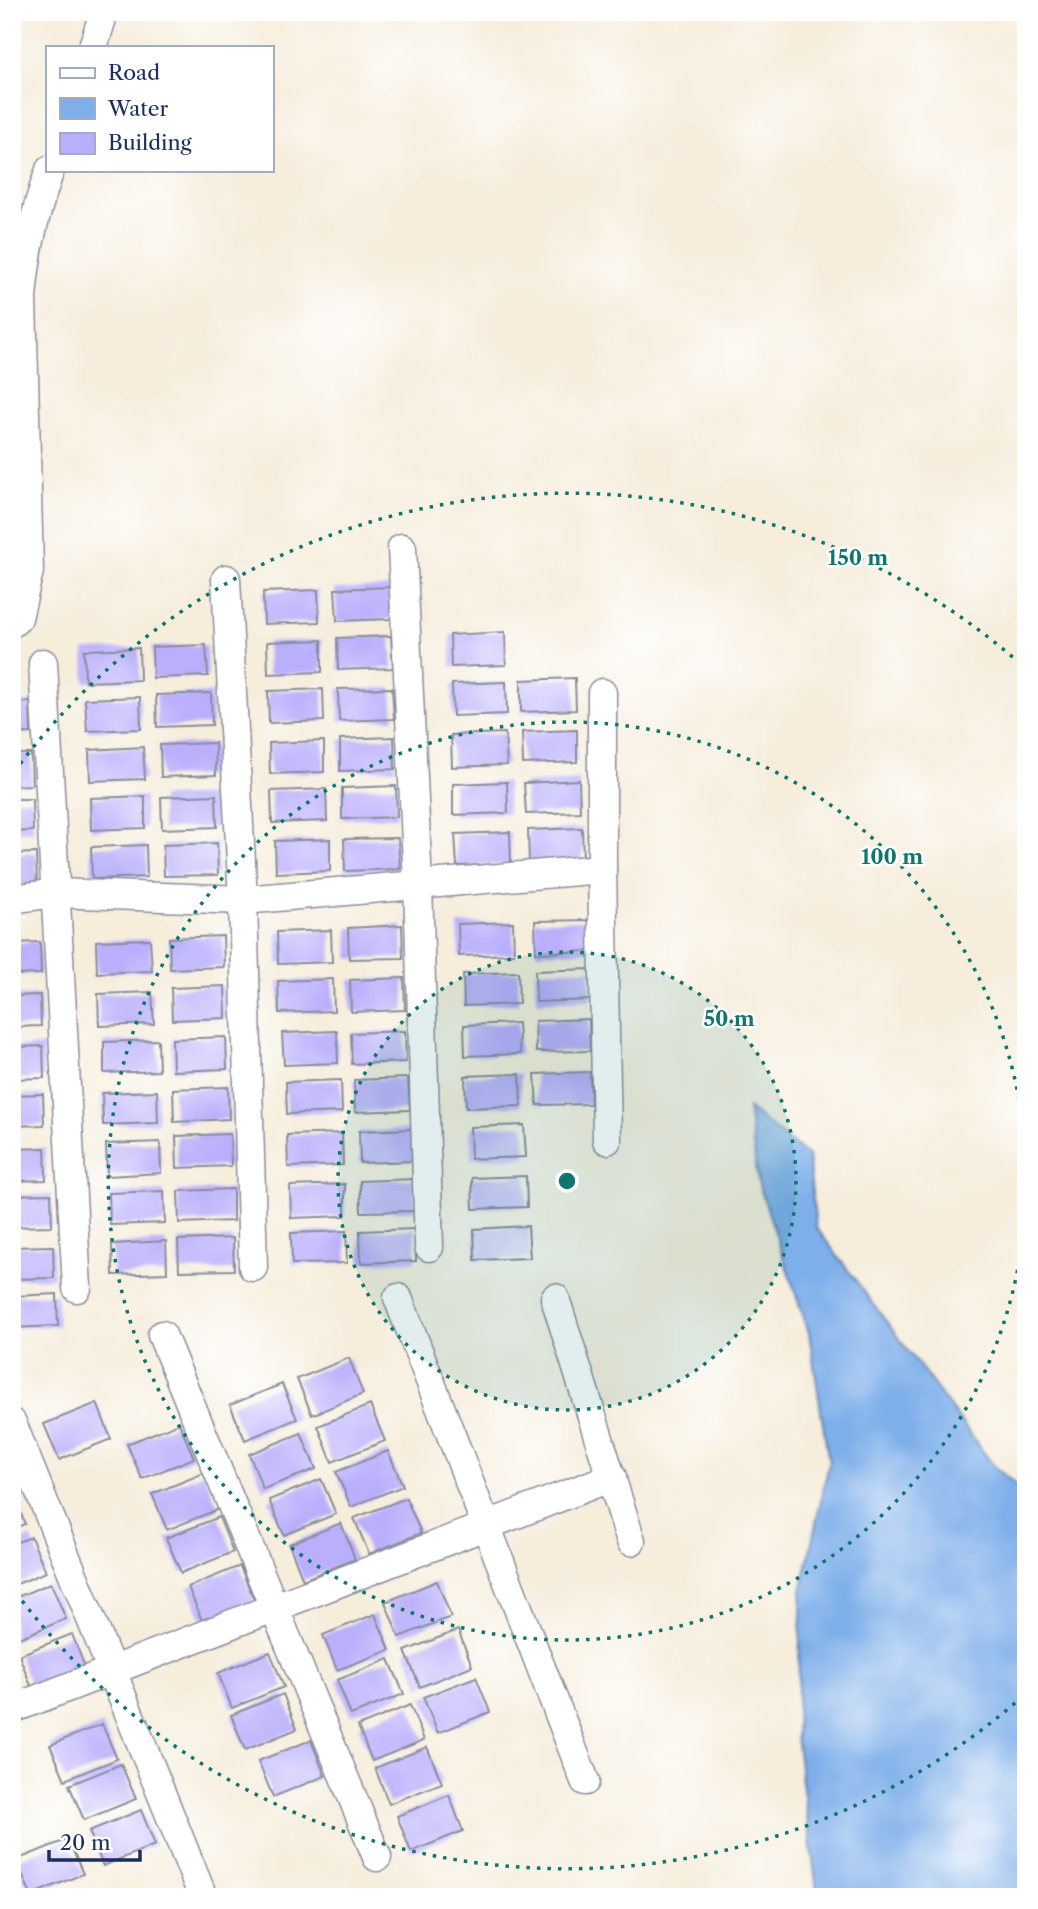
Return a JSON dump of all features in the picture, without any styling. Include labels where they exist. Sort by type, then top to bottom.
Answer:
[{"type":"street","points":[[93,46],[104,12]]},
{"type":"street","points":[[12,623],[18,618],[29,571],[22,298],[34,214],[49,172]]},
{"type":"street","points":[[402,548],[418,884],[429,1247]]},
{"type":"street","points":[[226,579],[243,900],[253,1267]]},
{"type":"street","points":[[43,663],[77,1288]]},
{"type":"street","points":[[602,693],[607,1140]]},
{"type":"street","points":[[12,899],[55,893],[243,900],[602,869]]},
{"type":"street","points":[[398,1298],[585,1781]]},
{"type":"street","points":[[555,1298],[631,1541]]},
{"type":"street","points":[[162,1335],[377,1857]]},
{"type":"street","points":[[12,1423],[203,1897]]},
{"type":"street","points":[[12,1709],[612,1477]]},
{"type":"water","points":[[748,1108],[808,1156],[816,1227],[994,1466],[1026,1494],[1026,1897],[818,1897],[796,1738],[802,1588],[829,1463],[809,1333],[758,1182]]},
{"type":"building","points":[[390,587],[391,619],[337,621],[335,589]]},
{"type":"building","points":[[318,590],[319,622],[264,624],[263,592]]},
{"type":"building","points":[[505,632],[506,665],[451,667],[450,635]]},
{"type":"building","points":[[391,636],[393,668],[338,670],[337,638]]},
{"type":"building","points":[[322,640],[322,672],[268,674],[267,642]]},
{"type":"building","points":[[206,645],[208,676],[153,678],[152,647]]},
{"type":"building","points":[[139,648],[140,680],[85,682],[84,650]]},
{"type":"building","points":[[575,678],[576,710],[521,712],[521,680]]},
{"type":"building","points":[[506,682],[507,714],[453,716],[452,684]]},
{"type":"building","points":[[392,688],[394,719],[339,721],[338,689]]},
{"type":"building","points":[[323,689],[324,721],[269,723],[268,691]]},
{"type":"building","points":[[211,693],[212,725],[157,727],[156,695]]},
{"type":"building","points":[[140,697],[141,729],[87,731],[85,699]]},
{"type":"building","points":[[12,702],[30,702],[31,733],[12,734]]},
{"type":"building","points":[[577,730],[577,762],[523,764],[522,732]]},
{"type":"building","points":[[505,733],[507,765],[452,767],[451,735]]},
{"type":"building","points":[[394,737],[395,769],[340,771],[340,739]]},
{"type":"building","points":[[324,741],[324,772],[270,774],[269,743]]},
{"type":"building","points":[[215,743],[216,775],[161,777],[160,745]]},
{"type":"building","points":[[143,747],[145,779],[90,781],[89,750]]},
{"type":"building","points":[[12,754],[31,754],[32,785],[12,786]]},
{"type":"building","points":[[579,780],[580,812],[526,814],[524,783]]},
{"type":"building","points":[[507,782],[508,813],[453,815],[453,784]]},
{"type":"building","points":[[396,786],[397,817],[342,819],[342,788]]},
{"type":"building","points":[[326,789],[327,821],[272,823],[271,791]]},
{"type":"building","points":[[216,795],[217,827],[162,829],[161,797]]},
{"type":"building","points":[[145,796],[145,828],[91,830],[90,798]]},
{"type":"building","points":[[12,799],[32,799],[33,831],[12,832]]},
{"type":"building","points":[[582,828],[583,860],[529,862],[528,830]]},
{"type":"building","points":[[510,832],[511,864],[457,866],[455,834]]},
{"type":"building","points":[[398,838],[400,869],[345,871],[344,839]]},
{"type":"building","points":[[330,839],[330,871],[276,873],[275,841]]},
{"type":"building","points":[[217,843],[218,875],[164,876],[163,845]]},
{"type":"building","points":[[146,845],[147,877],[92,879],[91,847]]},
{"type":"building","points":[[36,853],[37,885],[12,886],[12,854]]},
{"type":"building","points":[[590,920],[591,951],[536,953],[535,921]]},
{"type":"building","points":[[513,922],[514,954],[459,956],[458,924]]},
{"type":"building","points":[[402,925],[403,958],[349,959],[348,928]]},
{"type":"building","points":[[331,930],[332,962],[278,964],[277,932]]},
{"type":"building","points":[[223,936],[224,967],[170,969],[169,938]]},
{"type":"building","points":[[150,939],[152,971],[97,973],[96,941]]},
{"type":"building","points":[[40,942],[41,974],[12,975],[12,943]]},
{"type":"building","points":[[590,969],[591,1000],[536,1002],[535,971]]},
{"type":"building","points":[[518,972],[519,1004],[464,1006],[463,974]]},
{"type":"building","points":[[404,978],[405,1010],[351,1012],[350,980]]},
{"type":"building","points":[[333,979],[334,1011],[279,1013],[278,981]]},
{"type":"building","points":[[225,986],[226,1018],[172,1020],[171,988]]},
{"type":"building","points":[[152,992],[154,1024],[99,1026],[98,994]]},
{"type":"building","points":[[40,995],[41,1026],[12,1027],[12,996]]},
{"type":"building","points":[[589,1019],[590,1051],[536,1052],[535,1021]]},
{"type":"building","points":[[518,1023],[520,1054],[465,1056],[464,1025]]},
{"type":"building","points":[[337,1031],[338,1063],[284,1065],[282,1033]]},
{"type":"building","points":[[405,1031],[406,1062],[352,1064],[351,1033]]},
{"type":"building","points":[[226,1037],[227,1069],[173,1071],[172,1039]]},
{"type":"building","points":[[158,1040],[159,1071],[104,1073],[104,1042]]},
{"type":"building","points":[[43,1046],[44,1078],[12,1079],[12,1047]]},
{"type":"building","points":[[590,1072],[591,1104],[537,1105],[535,1074]]},
{"type":"building","points":[[520,1074],[521,1106],[466,1108],[465,1076]]},
{"type":"building","points":[[408,1078],[410,1110],[355,1112],[354,1080]]},
{"type":"building","points":[[341,1080],[342,1112],[287,1114],[286,1082]]},
{"type":"building","points":[[228,1087],[229,1119],[174,1122],[173,1089]]},
{"type":"building","points":[[157,1091],[158,1123],[103,1125],[102,1093]]},
{"type":"building","points":[[43,1094],[44,1125],[12,1126],[12,1095]]},
{"type":"building","points":[[524,1125],[526,1157],[471,1159],[470,1127]]},
{"type":"building","points":[[413,1129],[414,1161],[360,1163],[359,1131]]},
{"type":"building","points":[[342,1133],[343,1165],[288,1167],[287,1135]]},
{"type":"building","points":[[230,1134],[231,1166],[177,1168],[176,1136]]},
{"type":"building","points":[[160,1142],[161,1173],[107,1176],[106,1144]]},
{"type":"building","points":[[45,1148],[46,1180],[12,1181],[12,1149]]},
{"type":"building","points":[[526,1176],[527,1207],[473,1209],[472,1178]]},
{"type":"building","points":[[415,1179],[416,1211],[361,1212],[360,1181]]},
{"type":"building","points":[[345,1184],[345,1216],[291,1218],[290,1186]]},
{"type":"building","points":[[233,1189],[233,1221],[179,1223],[178,1191]]},
{"type":"building","points":[[164,1191],[165,1223],[110,1225],[109,1193]]},
{"type":"building","points":[[51,1194],[52,1226],[12,1227],[12,1195]]},
{"type":"building","points":[[528,1226],[530,1258],[475,1260],[474,1229]]},
{"type":"building","points":[[415,1229],[416,1261],[361,1263],[360,1231]]},
{"type":"building","points":[[346,1231],[347,1263],[292,1264],[291,1233]]},
{"type":"building","points":[[233,1238],[234,1270],[179,1271],[178,1240]]},
{"type":"building","points":[[166,1241],[167,1273],[113,1275],[112,1244]]},
{"type":"building","points":[[53,1246],[54,1278],[12,1279],[12,1247]]},
{"type":"building","points":[[57,1294],[58,1326],[12,1328],[12,1296]]},
{"type":"building","points":[[349,1358],[363,1394],[312,1415],[297,1379]]},
{"type":"building","points":[[282,1384],[297,1419],[245,1440],[230,1405]]},
{"type":"building","points":[[97,1403],[111,1439],[59,1460],[44,1424]]},
{"type":"building","points":[[370,1405],[385,1441],[332,1462],[318,1426]]},
{"type":"building","points":[[179,1423],[194,1458],[142,1479],[127,1444]]},
{"type":"building","points":[[301,1433],[316,1469],[263,1489],[249,1454]]},
{"type":"building","points":[[388,1451],[403,1486],[351,1507],[336,1472]]},
{"type":"building","points":[[204,1473],[219,1509],[167,1530],[152,1494]]},
{"type":"building","points":[[321,1479],[336,1514],[284,1535],[269,1500]]},
{"type":"building","points":[[12,1492],[25,1524],[12,1529]]},
{"type":"building","points":[[406,1498],[421,1533],[369,1554],[354,1518]]},
{"type":"building","points":[[219,1517],[233,1552],[181,1573],[166,1538]]},
{"type":"building","points":[[341,1523],[355,1559],[303,1580],[289,1544]]},
{"type":"building","points":[[31,1537],[46,1572],[12,1586],[12,1544]]},
{"type":"building","points":[[240,1566],[255,1602],[203,1623],[188,1587]]},
{"type":"building","points":[[437,1581],[451,1617],[399,1637],[385,1602]]},
{"type":"building","points":[[51,1583],[66,1619],[14,1640],[12,1599]]},
{"type":"building","points":[[375,1614],[390,1650],[337,1670],[323,1635]]},
{"type":"building","points":[[458,1630],[472,1666],[420,1687],[405,1651]]},
{"type":"building","points":[[72,1634],[86,1670],[33,1691],[19,1655]]},
{"type":"building","points":[[270,1652],[284,1687],[232,1708],[218,1673]]},
{"type":"building","points":[[389,1659],[404,1694],[351,1715],[337,1680]]},
{"type":"building","points":[[476,1677],[490,1712],[438,1733],[423,1697]]},
{"type":"building","points":[[283,1694],[297,1729],[245,1750],[231,1715]]},
{"type":"building","points":[[410,1705],[424,1740],[372,1761],[358,1726]]},
{"type":"building","points":[[102,1724],[117,1759],[65,1780],[50,1745]]},
{"type":"building","points":[[311,1740],[325,1776],[273,1797],[258,1761]]},
{"type":"building","points":[[427,1747],[442,1783],[389,1804],[375,1768]]},
{"type":"building","points":[[121,1764],[136,1799],[84,1820],[69,1785]]},
{"type":"building","points":[[449,1795],[463,1831],[411,1852],[397,1816]]},
{"type":"building","points":[[141,1810],[155,1845],[103,1866],[89,1831]]},
{"type":"building","points":[[68,1839],[83,1874],[31,1895],[16,1860]]}]
